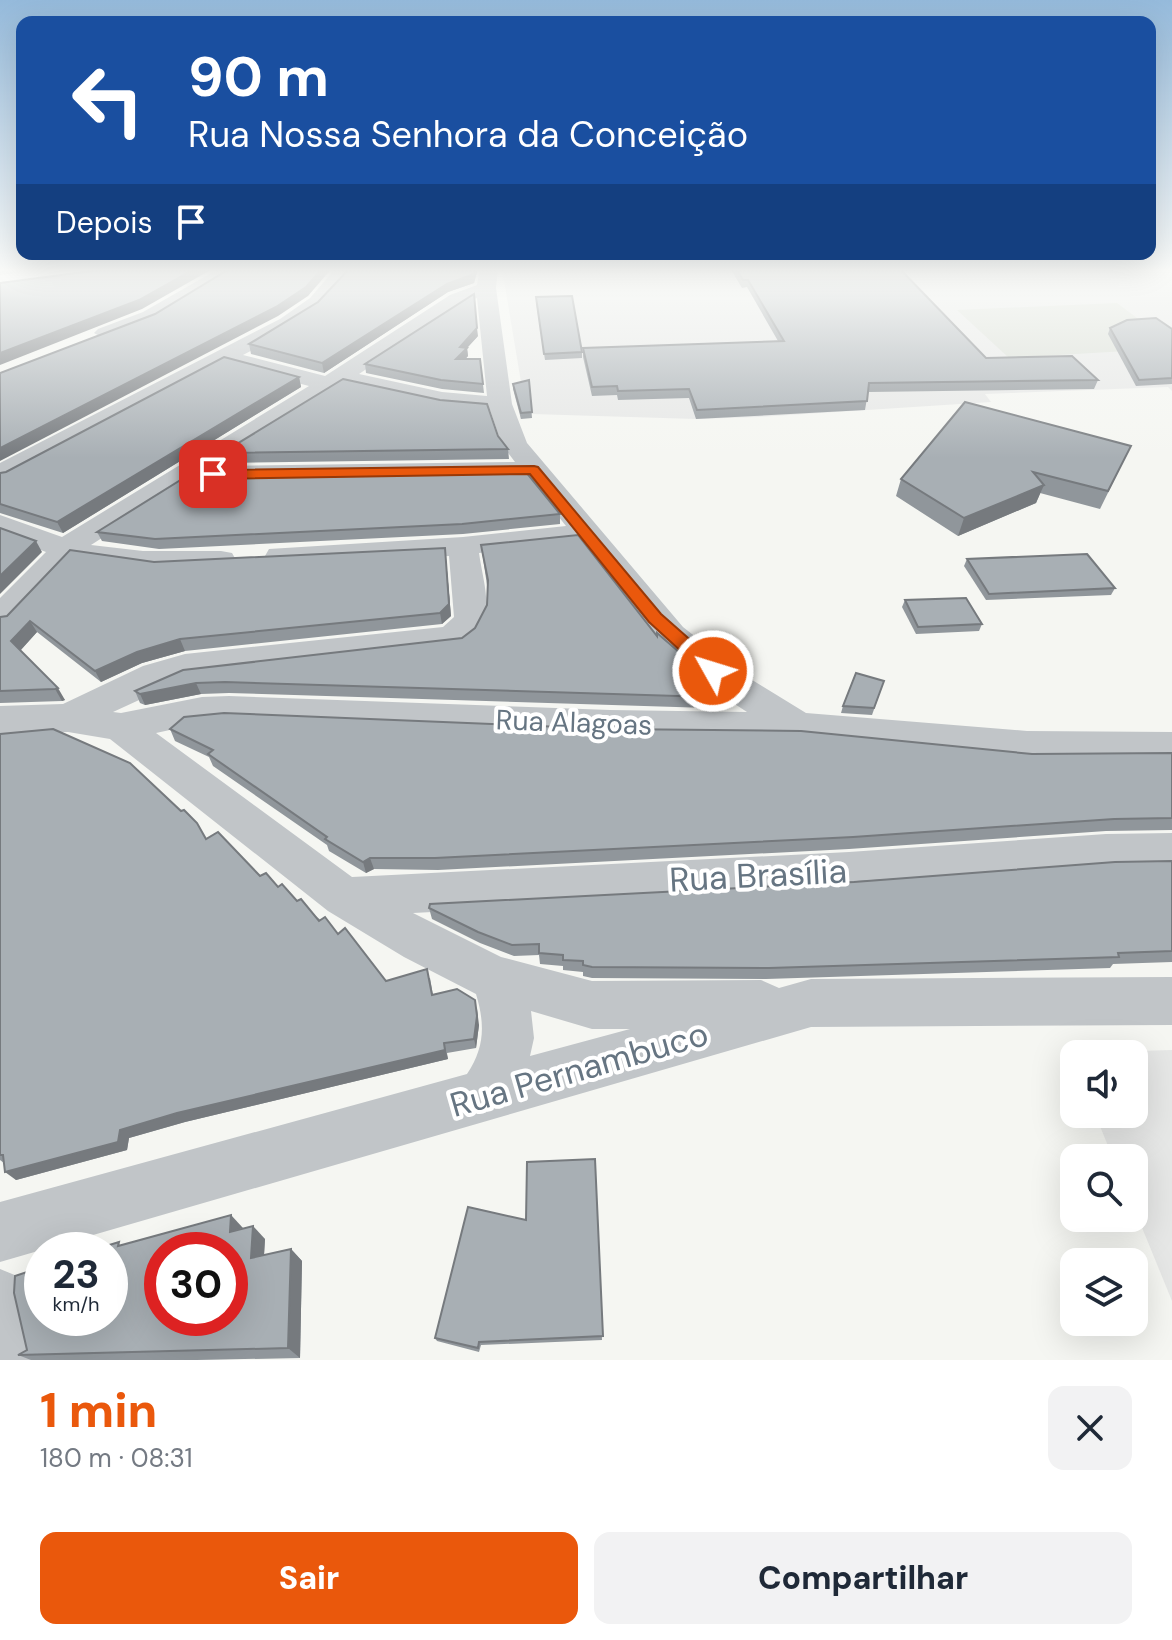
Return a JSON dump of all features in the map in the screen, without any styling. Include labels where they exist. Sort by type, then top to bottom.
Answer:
[{"type":"street","points":[[91,339],[110,331]]},
{"type":"street","points":[[0,474],[267,331]]},
{"type":"street","points":[[0,617],[67,548],[408,331]]},
{"type":"street","points":[[493,331],[500,404],[509,435],[534,470],[671,635],[731,684],[798,726]]},
{"type":"street","points":[[222,356],[334,381],[442,399],[500,404]]},
{"type":"street","points":[[183,474],[534,470]]},
{"type":"street","points":[[0,524],[67,548],[136,559],[201,561],[463,546],[587,533]]},
{"type":"street","points":[[68,718],[156,675],[185,666],[451,638],[463,631],[471,617],[463,546]]},
{"type":"street","name":"Rua Alagoas","points":[[0,720],[68,718],[121,727],[202,710],[229,709],[610,724],[798,726],[1027,746],[1172,747]]},
{"type":"street","name":"Rua Alagoas","points":[[121,727],[344,897],[421,942],[494,978],[592,1005],[811,1003]]},
{"type":"street","name":"Rua Brasília","points":[[344,897],[849,871],[1106,852],[1172,851]]},
{"type":"street","points":[[484,1096],[499,1074],[508,1051],[510,1027],[506,1005],[494,978]]},
{"type":"street","name":"Rua Pernambuco","points":[[0,1232],[811,1003],[1172,1001]]},
{"type":"street","points":[[0,1300],[13,1360]]},
{"type":"shaded area","points":[[513,331],[1172,331],[1172,391],[1168,387],[985,394],[991,402],[758,417],[696,419],[532,414],[520,419],[522,388]]},
{"type":"shaded area","points":[[980,331],[1144,331],[1143,350],[1009,358]]},
{"type":"shaded area","points":[[1172,1050],[1172,1301],[1144,1232],[1148,1232],[1148,1144],[1107,1144],[1101,1128],[1148,1128],[1148,1051]]},
{"type":"building","points":[[0,331],[56,331],[0,353]]},
{"type":"building","points":[[109,331],[228,331],[0,448],[0,373]]},
{"type":"building","points":[[270,331],[372,331],[322,363],[249,344]]},
{"type":"building","points":[[416,331],[474,331],[460,347],[467,348],[456,359],[480,359],[483,384],[441,380],[365,364]]},
{"type":"building","points":[[541,331],[578,331],[582,352],[544,354]]},
{"type":"building","points":[[778,331],[960,331],[986,358],[1072,356],[1098,380],[869,383],[867,401],[697,410],[689,389],[618,391],[617,386],[592,387],[583,348],[784,341]]},
{"type":"building","points":[[1112,331],[1172,331],[1172,378],[1139,380]]},
{"type":"building","points":[[224,357],[299,377],[57,522],[0,504],[0,473]]},
{"type":"building","points":[[343,379],[440,400],[487,404],[498,436],[508,449],[222,453]]},
{"type":"building","points":[[529,380],[532,412],[521,413],[513,384]]},
{"type":"building","points":[[965,402],[1131,446],[1108,491],[1033,472],[1044,485],[964,518],[901,479]]},
{"type":"building","points":[[526,472],[560,514],[462,524],[155,539],[97,532],[187,476]]},
{"type":"building","points":[[0,528],[36,541],[0,576]]},
{"type":"building","points":[[578,535],[657,636],[657,633],[708,677],[710,697],[225,682],[196,683],[140,694],[135,691],[183,670],[462,638],[475,628],[487,605],[488,580],[481,545]]},
{"type":"building","points":[[445,548],[449,604],[440,613],[180,639],[137,652],[95,671],[30,621],[11,641],[58,688],[0,691],[0,617],[7,616],[70,550],[154,562]]},
{"type":"building","points":[[1087,554],[1115,588],[989,594],[967,559]]},
{"type":"building","points":[[966,598],[982,624],[918,627],[905,600]]},
{"type":"building","points":[[856,673],[884,681],[874,708],[843,706]]},
{"type":"building","points":[[224,713],[610,729],[801,731],[1032,754],[1172,753],[1172,818],[435,858],[370,858],[363,862],[325,839],[327,837],[208,754],[213,750],[170,729],[184,717]]},
{"type":"building","points":[[53,729],[130,763],[197,823],[206,839],[218,832],[260,876],[266,873],[278,887],[282,884],[297,901],[301,899],[319,921],[325,917],[338,934],[345,928],[386,981],[427,969],[432,995],[457,989],[475,1000],[477,1016],[474,1039],[444,1043],[445,1050],[177,1113],[120,1130],[118,1142],[5,1172],[3,1155],[0,1155],[0,734]]},
{"type":"building","points":[[1172,861],[1172,951],[1118,953],[1119,957],[769,968],[592,967],[583,965],[583,961],[563,960],[563,955],[539,953],[539,944],[512,945],[429,908],[430,904],[854,882],[1115,862]]},
{"type":"building","points":[[595,1159],[603,1336],[479,1342],[478,1348],[435,1338],[468,1207],[526,1220],[527,1162]]},
{"type":"building","points":[[231,1215],[230,1232],[169,1232]]},
{"type":"building","points":[[253,1226],[251,1258],[291,1249],[288,1348],[18,1355],[27,1350],[14,1293],[15,1276],[24,1273],[24,1336],[128,1336],[128,1243],[144,1239],[144,1336],[248,1336],[248,1232],[230,1232]]},
{"type":"route","points":[[213,474],[534,470],[655,618],[713,671]]}]
